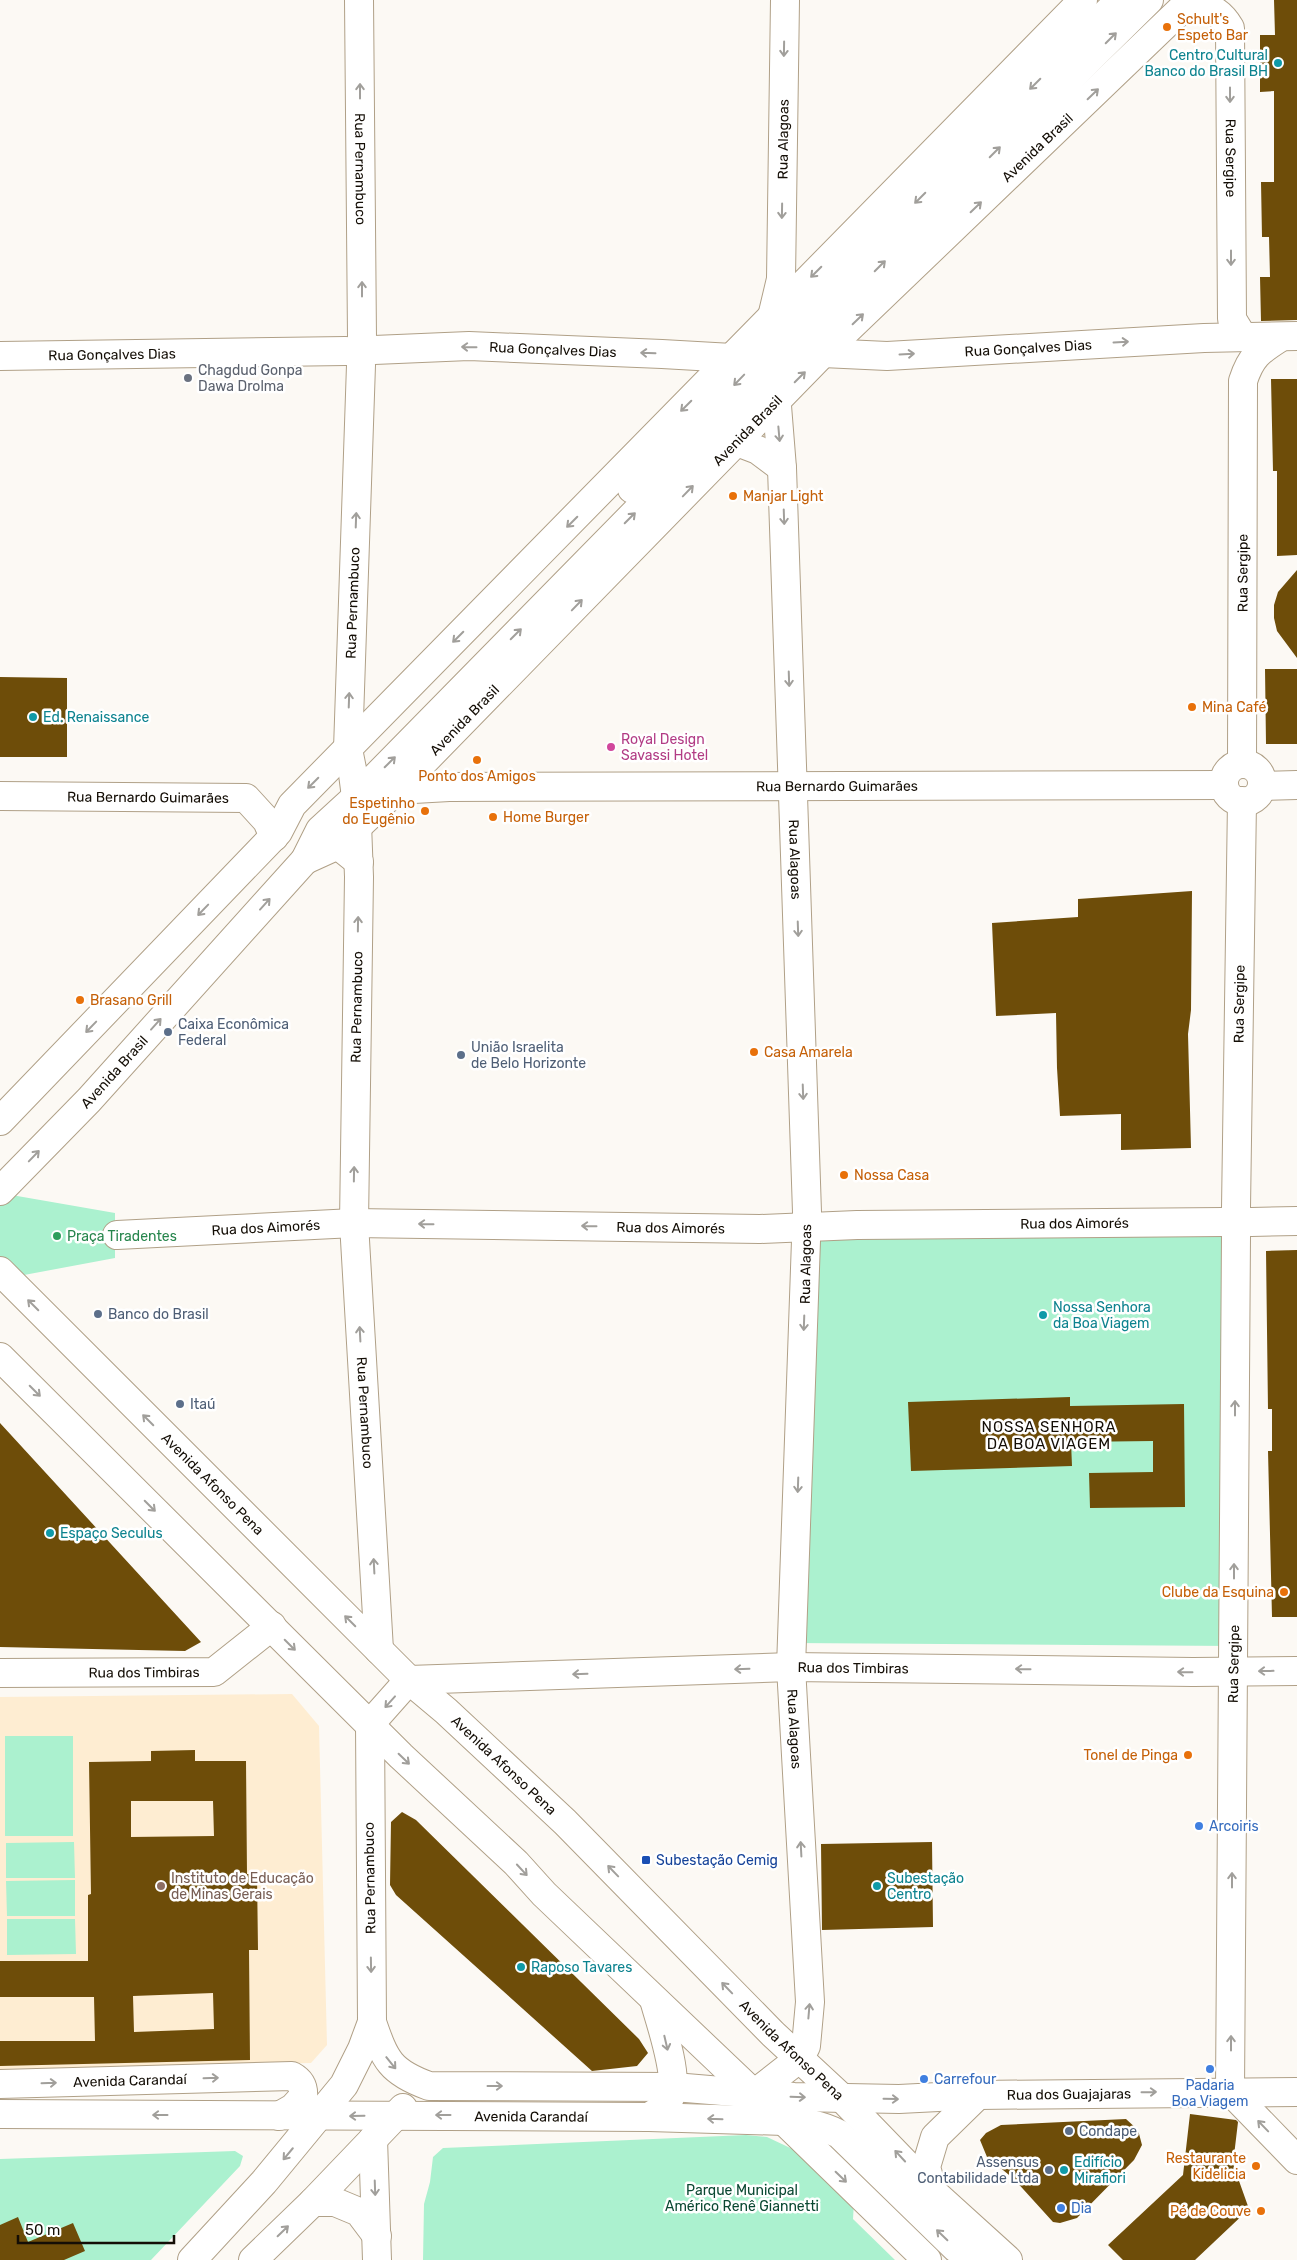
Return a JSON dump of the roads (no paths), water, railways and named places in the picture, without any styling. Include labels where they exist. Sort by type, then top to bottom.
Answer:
[{"type":"street","name":"Rua Pernambuco","points":[[360,0],[361,351],[352,773],[358,826],[359,862],[354,1223],[379,1650]]},
{"type":"street","name":"Rua Alagoas","points":[[785,0],[791,329],[776,400],[782,468],[807,1227],[791,1667],[810,2002],[806,2046],[800,2058]]},
{"type":"street","name":"Avenida Brasil","points":[[276,835],[358,826],[396,790],[737,442],[776,400],[791,329],[1083,0]]},
{"type":"street","name":"Avenida Brasil","points":[[0,1121],[276,835],[292,804],[352,773],[791,329],[1120,0]]},
{"type":"street","name":"Avenida Brasil","points":[[791,329],[1149,0]]},
{"type":"street","name":"Avenida Brasil","points":[[0,1191],[89,1100],[305,860],[352,773],[732,358],[791,329],[1190,2]]},
{"type":"street","name":"Rua Sergipe","points":[[1190,2],[1210,8],[1224,16],[1230,28],[1232,319],[1243,337]]},
{"type":"street","name":"Rua Gonçalves Dias","points":[[791,329],[887,356],[1204,338],[1289,336]]},
{"type":"street","name":"Rua Sergipe","points":[[1230,2091],[1236,1222],[1242,791],[1229,771],[1242,764],[1243,381],[1249,363],[1259,350],[1289,336]]},
{"type":"street","points":[[1204,338],[1226,352],[1243,381]]},
{"type":"street","name":"Rua Gonçalves Dias","points":[[0,356],[361,351],[469,346],[732,358]]},
{"type":"street","points":[[737,442],[758,450],[782,468]]},
{"type":"street","points":[[432,752],[449,787]]},
{"type":"street","name":"Rua Bernardo Guimarães","points":[[396,790],[449,787],[793,786],[1242,791],[1297,785]]},
{"type":"street","name":"Rua Bernardo Guimarães","points":[[0,796],[246,798],[267,821],[276,835]]},
{"type":"street","points":[[322,831],[359,862]]},
{"type":"street","name":"Rua dos Aimorés","points":[[117,1235],[354,1223],[760,1229],[1297,1221]]},
{"type":"street","name":"Avenida Afonso Pena","points":[[0,1271],[409,1680],[446,1711],[565,1822],[773,2034],[842,2098],[933,2192],[1008,2260]]},
{"type":"street","points":[[0,1357],[401,1756],[516,1864],[544,1894],[654,2000],[784,2120],[926,2260]]},
{"type":"street","name":"Rua dos Timbiras","points":[[0,1673],[214,1672],[272,1626]]},
{"type":"street","name":"Rua dos Timbiras","points":[[409,1680],[791,1667],[1297,1671]]},
{"type":"street","points":[[370,1724],[409,1680]]},
{"type":"street","name":"Rua Pernambuco","points":[[192,2260],[264,2182],[344,2085],[362,2049],[372,2022],[370,1724]]},
{"type":"street","points":[[649,2117],[666,2105],[674,2087],[671,2067],[654,2000]]},
{"type":"street","points":[[372,2022],[386,2056],[394,2068],[411,2079],[429,2086],[674,2087],[754,2094],[842,2098]]},
{"type":"street","points":[[754,2094],[800,2058]]},
{"type":"street","name":"Avenida Carandaí","points":[[0,2084],[292,2076],[302,2085],[303,2097],[293,2108],[279,2116]]},
{"type":"street","points":[[253,2260],[313,2202],[395,2115],[429,2086]]},
{"type":"street","points":[[1230,2091],[1297,2160]]},
{"type":"street","name":"Rua dos Guajajaras","points":[[842,2098],[899,2099],[978,2094],[1297,2092]]},
{"type":"street","points":[[933,2192],[926,2167],[935,2137],[978,2094]]},
{"type":"street","name":"Avenida Carandaí","points":[[0,2114],[319,2117],[395,2115],[649,2117],[808,2122],[824,2126],[839,2134],[956,2248],[983,2260]]},
{"type":"street","points":[[373,2139],[377,2248]]},
{"type":"street","points":[[313,2202],[335,2202],[359,2212],[377,2248]]},
{"type":"place","name":"Schult's Espeto Bar","points":[[1167,27]]},
{"type":"place","name":"Centro Cultural Banco do Brasil BH","points":[[1278,63]]},
{"type":"place","name":"Chagdud Gonpa Dawa Drolma","points":[[188,378]]},
{"type":"place","name":"Manjar Light","points":[[733,496]]},
{"type":"place","name":"Mina Café","points":[[1192,707]]},
{"type":"place","name":"Ed. Renaissance","points":[[33,717]]},
{"type":"place","name":"Royal Design Savassi Hotel","points":[[611,747]]},
{"type":"place","name":"Ponto dos Amigos","points":[[477,760]]},
{"type":"place","name":"Espetinho do Eugênio","points":[[425,811]]},
{"type":"place","name":"Home Burger","points":[[493,817]]},
{"type":"place","name":"Brasano Grill","points":[[80,1000]]},
{"type":"place","name":"Caixa Econômica Federal","points":[[168,1032]]},
{"type":"place","name":"Casa Amarela","points":[[754,1052]]},
{"type":"place","name":"União Israelita de Belo Horizonte","points":[[461,1055]]},
{"type":"place","name":"Nossa Casa","points":[[844,1175]]},
{"type":"place","name":"Praça Tiradentes","points":[[57,1236]]},
{"type":"place","name":"Banco do Brasil","points":[[98,1314]]},
{"type":"place","name":"Nossa Senhora da Boa Viagem","points":[[1043,1315]]},
{"type":"place","name":"Itaú","points":[[180,1404]]},
{"type":"place","name":"Espaço Seculus","points":[[50,1533]]},
{"type":"place","name":"Clube da Esquina","points":[[1284,1592]]},
{"type":"place","name":"Tonel de Pinga","points":[[1188,1755]]},
{"type":"place","name":"Arcoiris","points":[[1199,1826]]},
{"type":"place","name":"Subestação Cemig","points":[[646,1860]]},
{"type":"place","name":"Instituto de Educação de Minas Gerais","points":[[161,1886]]},
{"type":"place","name":"Subestação Centro","points":[[877,1886]]},
{"type":"place","name":"Raposo Tavares","points":[[521,1967]]},
{"type":"place","name":"Padaria Boa Viagem","points":[[1210,2069]]},
{"type":"place","name":"Carrefour","points":[[924,2079]]},
{"type":"place","name":"Condape","points":[[1069,2131]]},
{"type":"place","name":"Restaurante Kidelicia","points":[[1256,2166]]},
{"type":"place","name":"Assensus Contabilidade Ltda","points":[[1049,2170]]},
{"type":"place","name":"Edifício Mirafiori","points":[[1064,2170]]},
{"type":"place","name":"Dia","points":[[1061,2208]]},
{"type":"place","name":"Pé de Couve","points":[[1261,2211]]},
{"type":"district","name":"NOSSA SENHORA DA BOA VIAGEM","points":[[1049,1436]]},
{"type":"park label","name":"Parque Municipal Américo Renê Giannetti","points":[[742,2198]]}]
